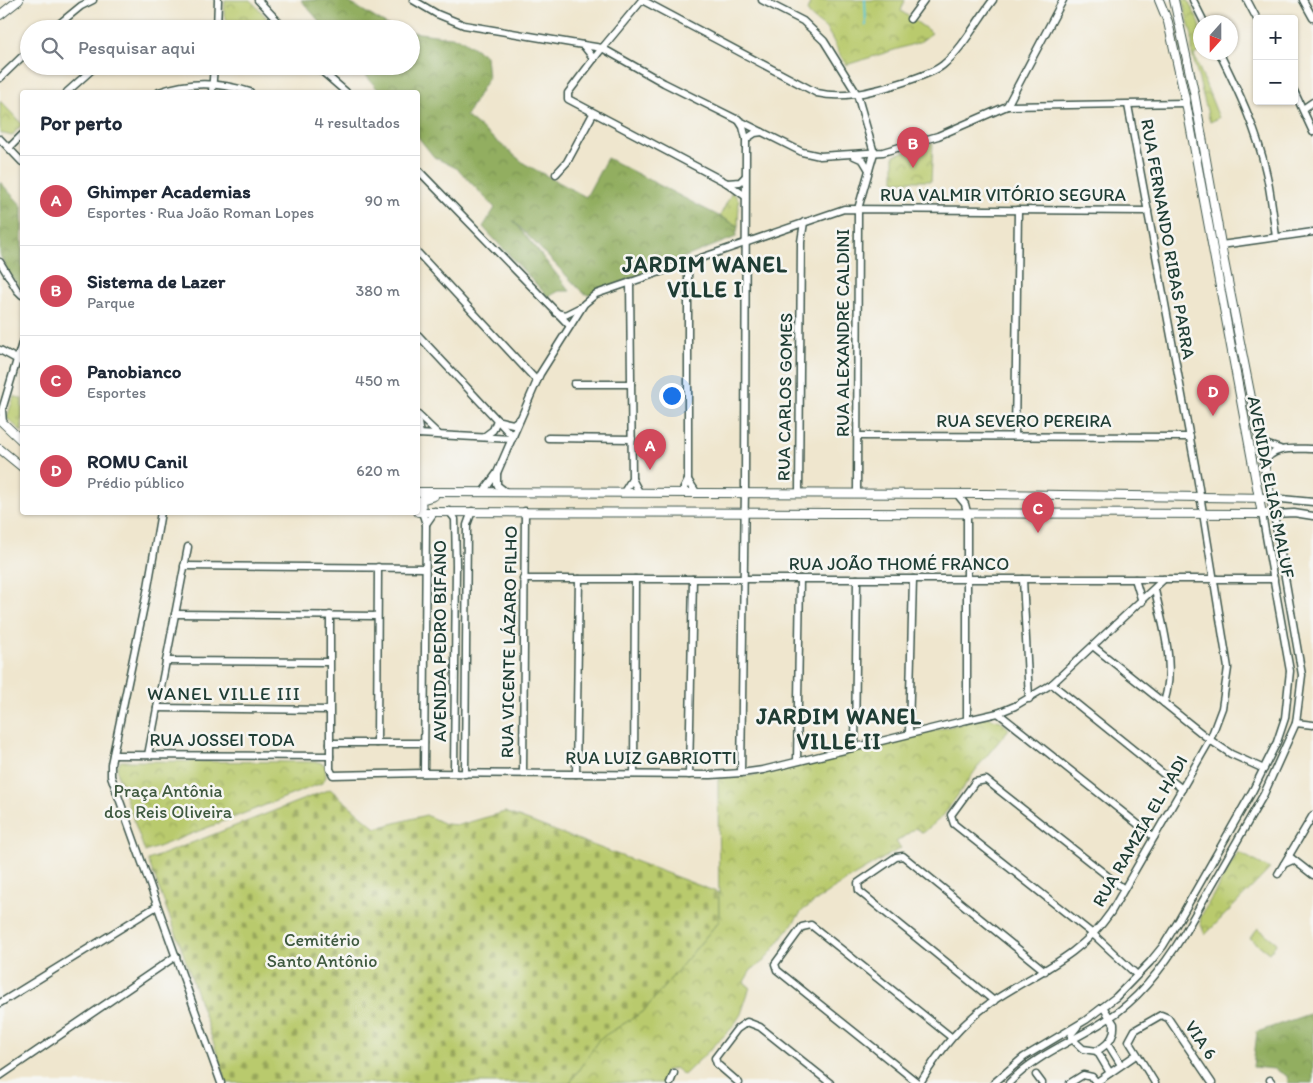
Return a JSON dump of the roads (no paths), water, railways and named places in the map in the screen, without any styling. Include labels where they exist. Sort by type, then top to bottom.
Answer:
[{"type":"main road","points":[[0,15],[19,0]]},
{"type":"main road","name":"AVENIDA ELIAS MALUF","points":[[1159,0],[1168,22],[1186,103],[1262,514]]},
{"type":"main road","name":"AVENIDA ELIAS MALUF","points":[[1174,0],[1194,92],[1221,245],[1274,514]]},
{"type":"main road","points":[[1186,103],[1194,92]]},
{"type":"main road","points":[[1238,391],[1246,417],[1256,420]]},
{"type":"main road","points":[[2,422],[20,440]]},
{"type":"main road","points":[[0,449],[20,464]]},
{"type":"main road","points":[[420,492],[857,493],[1271,498]]},
{"type":"main road","points":[[470,492],[453,496],[424,497],[420,503],[420,512],[1274,514]]},
{"type":"street","points":[[64,20],[93,0]]},
{"type":"street","points":[[217,20],[218,0]]},
{"type":"street","points":[[258,0],[276,19]]},
{"type":"street","points":[[413,0],[464,25],[602,48],[664,83],[802,152],[820,156],[874,153],[938,136],[1007,106],[1128,106],[1186,103]]},
{"type":"street","points":[[745,196],[727,183],[571,102],[568,96],[602,48],[642,0],[817,93],[828,96],[857,94],[928,74],[941,67],[950,58],[993,0]]},
{"type":"street","name":"RUA ALEXANDRE CALDINI","points":[[762,0],[804,21],[824,41],[857,94],[874,153],[858,208],[857,493]]},
{"type":"street","points":[[910,19],[924,0]]},
{"type":"street","points":[[1007,106],[1063,0]]},
{"type":"street","points":[[1193,0],[1200,15]]},
{"type":"street","points":[[1247,0],[1255,15]]},
{"type":"street","points":[[1303,0],[1313,18]]},
{"type":"street","points":[[583,45],[594,59]]},
{"type":"street","points":[[0,78],[20,59]]},
{"type":"street","points":[[1223,60],[1234,81],[1259,146],[1266,172],[1276,237]]},
{"type":"street","points":[[69,90],[86,75]]},
{"type":"street","points":[[212,90],[213,75]]},
{"type":"street","points":[[329,75],[344,90]]},
{"type":"street","points":[[168,90],[213,83],[242,90]]},
{"type":"street","points":[[1298,99],[1313,132]]},
{"type":"street","points":[[1303,109],[1313,102]]},
{"type":"street","name":"RUA FERNANDO RIBAS PARRA","points":[[1128,106],[1190,437],[1202,514]]},
{"type":"street","points":[[556,174],[567,162],[593,114]]},
{"type":"street","points":[[738,120],[746,139],[744,243],[745,512],[741,773]]},
{"type":"street","points":[[746,139],[755,133],[762,132]]},
{"type":"street","points":[[9,148],[20,137]]},
{"type":"street","points":[[0,139],[20,160]]},
{"type":"street","points":[[852,155],[863,160],[868,165],[869,174]]},
{"type":"street","points":[[420,172],[570,326]]},
{"type":"street","points":[[727,183],[740,182],[745,178]]},
{"type":"street","name":"RUA VALMIR VITÓRIO SEGURA","points":[[555,312],[561,315],[570,314],[596,294],[844,208],[1148,211]]},
{"type":"street","points":[[1015,436],[1018,210]]},
{"type":"street","points":[[745,222],[750,232],[761,237]]},
{"type":"street","name":"RUA CARLOS GOMES","points":[[799,493],[801,242],[804,222]]},
{"type":"street","points":[[787,228],[797,232],[801,242]]},
{"type":"street","points":[[1221,245],[1313,232]]},
{"type":"street","points":[[727,248],[738,250],[744,257]]},
{"type":"street","points":[[420,255],[537,381]]},
{"type":"street","points":[[682,492],[688,480],[688,261]]},
{"type":"street","points":[[0,262],[20,293]]},
{"type":"street","points":[[630,282],[632,479],[639,492]]},
{"type":"street","points":[[483,492],[497,473],[540,374],[584,304]]},
{"type":"street","points":[[420,337],[513,438]]},
{"type":"street","points":[[0,350],[20,361],[7,394],[2,413],[2,422]]},
{"type":"street","points":[[517,359],[540,374]]},
{"type":"street","points":[[531,369],[542,368],[546,365]]},
{"type":"street","points":[[574,384],[631,384]]},
{"type":"street","points":[[0,400],[7,394]]},
{"type":"street","points":[[420,417],[438,434]]},
{"type":"street","points":[[497,420],[504,424],[513,424],[521,418]]},
{"type":"street","points":[[485,436],[494,430],[497,420]]},
{"type":"street","points":[[421,434],[430,431],[428,425]]},
{"type":"street","points":[[421,434],[513,438]]},
{"type":"street","points":[[485,436],[503,444],[506,454]]},
{"type":"street","name":"RUA SEVERO PEREIRA","points":[[858,436],[1190,437]]},
{"type":"street","points":[[1259,437],[1265,444],[1282,450],[1313,449]]},
{"type":"street","points":[[548,438],[632,438]]},
{"type":"street","points":[[1264,464],[1268,456],[1282,450]]},
{"type":"street","points":[[497,473],[497,485],[506,492]]},
{"type":"street","points":[[624,492],[632,479]]},
{"type":"street","points":[[688,480],[696,492]]},
{"type":"street","points":[[956,494],[961,498],[968,512],[966,720]]},
{"type":"street","points":[[1271,498],[1313,502]]},
{"type":"street","points":[[426,524],[435,511]]},
{"type":"street","name":"AVENIDA PEDRO BIFANO","points":[[449,511],[455,519],[456,565],[454,773]]},
{"type":"street","name":"AVENIDA PEDRO BIFANO","points":[[465,774],[467,526],[472,511]]},
{"type":"street","name":"RUA VICENTE LÁZARO FILHO","points":[[523,774],[523,579],[526,511]]},
{"type":"street","points":[[420,512],[426,524],[424,773]]},
{"type":"street","points":[[1274,514],[1294,513],[1313,516]]},
{"type":"street","name":"RUA RAMZIA EL HADI","points":[[919,1083],[951,1037],[994,1001],[1076,951],[1094,935],[1124,889],[1210,740],[1222,708],[1228,668],[1202,514]]},
{"type":"street","name":"AVENIDA ELIAS MALUF","points":[[994,1083],[1024,1057],[1086,1020],[1103,1007],[1164,946],[1264,769],[1277,742],[1285,718],[1289,693],[1288,656],[1262,514]]},
{"type":"street","name":"AVENIDA ELIAS MALUF","points":[[1009,1083],[1017,1074],[1040,1058],[1111,1017],[1131,1000],[1172,954],[1282,758],[1296,723],[1302,675],[1274,514]]},
{"type":"street","points":[[160,515],[148,587],[111,764],[114,786],[221,1083]]},
{"type":"street","points":[[148,755],[188,546]]},
{"type":"street","points":[[456,565],[467,565]]},
{"type":"street","points":[[184,566],[425,568]]},
{"type":"street","points":[[377,743],[378,567]]},
{"type":"street","name":"RUA JOÃO THOMÉ FRANCO","points":[[523,579],[1274,579]]},
{"type":"street","points":[[576,774],[579,579]]},
{"type":"street","points":[[634,774],[635,579]]},
{"type":"street","points":[[689,774],[693,579]]},
{"type":"street","points":[[797,761],[800,579]]},
{"type":"street","points":[[855,746],[857,579]]},
{"type":"street","points":[[909,732],[913,579]]},
{"type":"street","points":[[1023,579],[1029,699]]},
{"type":"street","points":[[1135,579],[1142,602]]},
{"type":"street","name":"RUA LUIZ GABRIOTTI","points":[[330,756],[330,769],[333,775],[424,773],[741,773],[797,761],[909,732],[998,713],[1029,699],[1052,684],[1094,647],[1164,579]]},
{"type":"street","points":[[1154,590],[1170,660],[1168,688],[1164,703]]},
{"type":"street","points":[[175,614],[377,616]]},
{"type":"street","points":[[330,615],[330,756]]},
{"type":"street","points":[[1094,647],[1210,740],[1230,754],[1264,769]]},
{"type":"street","points":[[166,661],[329,662]]},
{"type":"street","points":[[1052,684],[1182,789]]},
{"type":"street","points":[[157,708],[329,710]]},
{"type":"street","points":[[998,713],[1154,838]]},
{"type":"street","points":[[1296,723],[1313,724]]},
{"type":"street","points":[[330,743],[424,743]]},
{"type":"street","name":"RUA JOSSEI TODA","points":[[114,755],[330,756]]},
{"type":"street","points":[[1124,889],[989,781],[982,779],[975,782],[951,818],[954,824],[1094,935],[1137,975]]},
{"type":"street","points":[[1241,810],[1251,816]]},
{"type":"street","points":[[1278,874],[1284,864],[1291,858],[1313,816]]},
{"type":"street","points":[[994,1001],[859,891],[857,886],[896,856],[902,856],[1045,971]]},
{"type":"street","points":[[1291,858],[1313,875]]},
{"type":"street","points":[[0,1003],[157,906]]},
{"type":"street","points":[[919,1083],[777,970],[776,961],[805,924],[812,925],[951,1037]]},
{"type":"street","points":[[0,1076],[176,956]]},
{"type":"street","points":[[1086,1020],[1072,1033],[1072,1040],[1082,1049],[1097,1051],[1108,1044],[1115,1029],[1111,1017],[1103,1007]]},
{"type":"street","name":"VIA 6","points":[[1136,1055],[1130,1045],[1130,1038],[1134,1030],[1158,1015],[1164,1015],[1212,1083]]},
{"type":"street","points":[[739,1083],[716,1064],[716,1058],[736,1029],[748,1022],[760,1027],[830,1083]]},
{"type":"street","points":[[1108,1044],[1120,1065]]},
{"type":"street","points":[[1097,1051],[1110,1073]]},
{"type":"street","points":[[1070,1083],[1084,1075],[1092,1078],[1097,1083],[1136,1055],[1155,1083]]},
{"type":"street","points":[[670,1083],[674,1074]]},
{"type":"street","points":[[1036,1075],[1042,1083]]},
{"type":"street","points":[[0,1080],[3,1083]]},
{"type":"waterway","points":[[865,0],[866,25]]},
{"type":"place","name":"Sistema de Lazer","points":[[913,168]]},
{"type":"place","name":"ROMU Canil","points":[[1213,416]]},
{"type":"place","name":"Ghimper Academias","points":[[650,470]]},
{"type":"place","name":"Panobianco","points":[[1038,533]]},
{"type":"district","name":"JARDIM WANEL VILLE I","points":[[705,276]]},
{"type":"district","name":"WANEL VILLE III","points":[[224,693]]},
{"type":"district","name":"JARDIM WANEL VILLE II","points":[[839,728]]},
{"type":"park label","name":"Praça Antônia dos Reis Oliveira","points":[[168,801]]},
{"type":"park label","name":"Cemitério Santo Antônio","points":[[322,950]]}]
